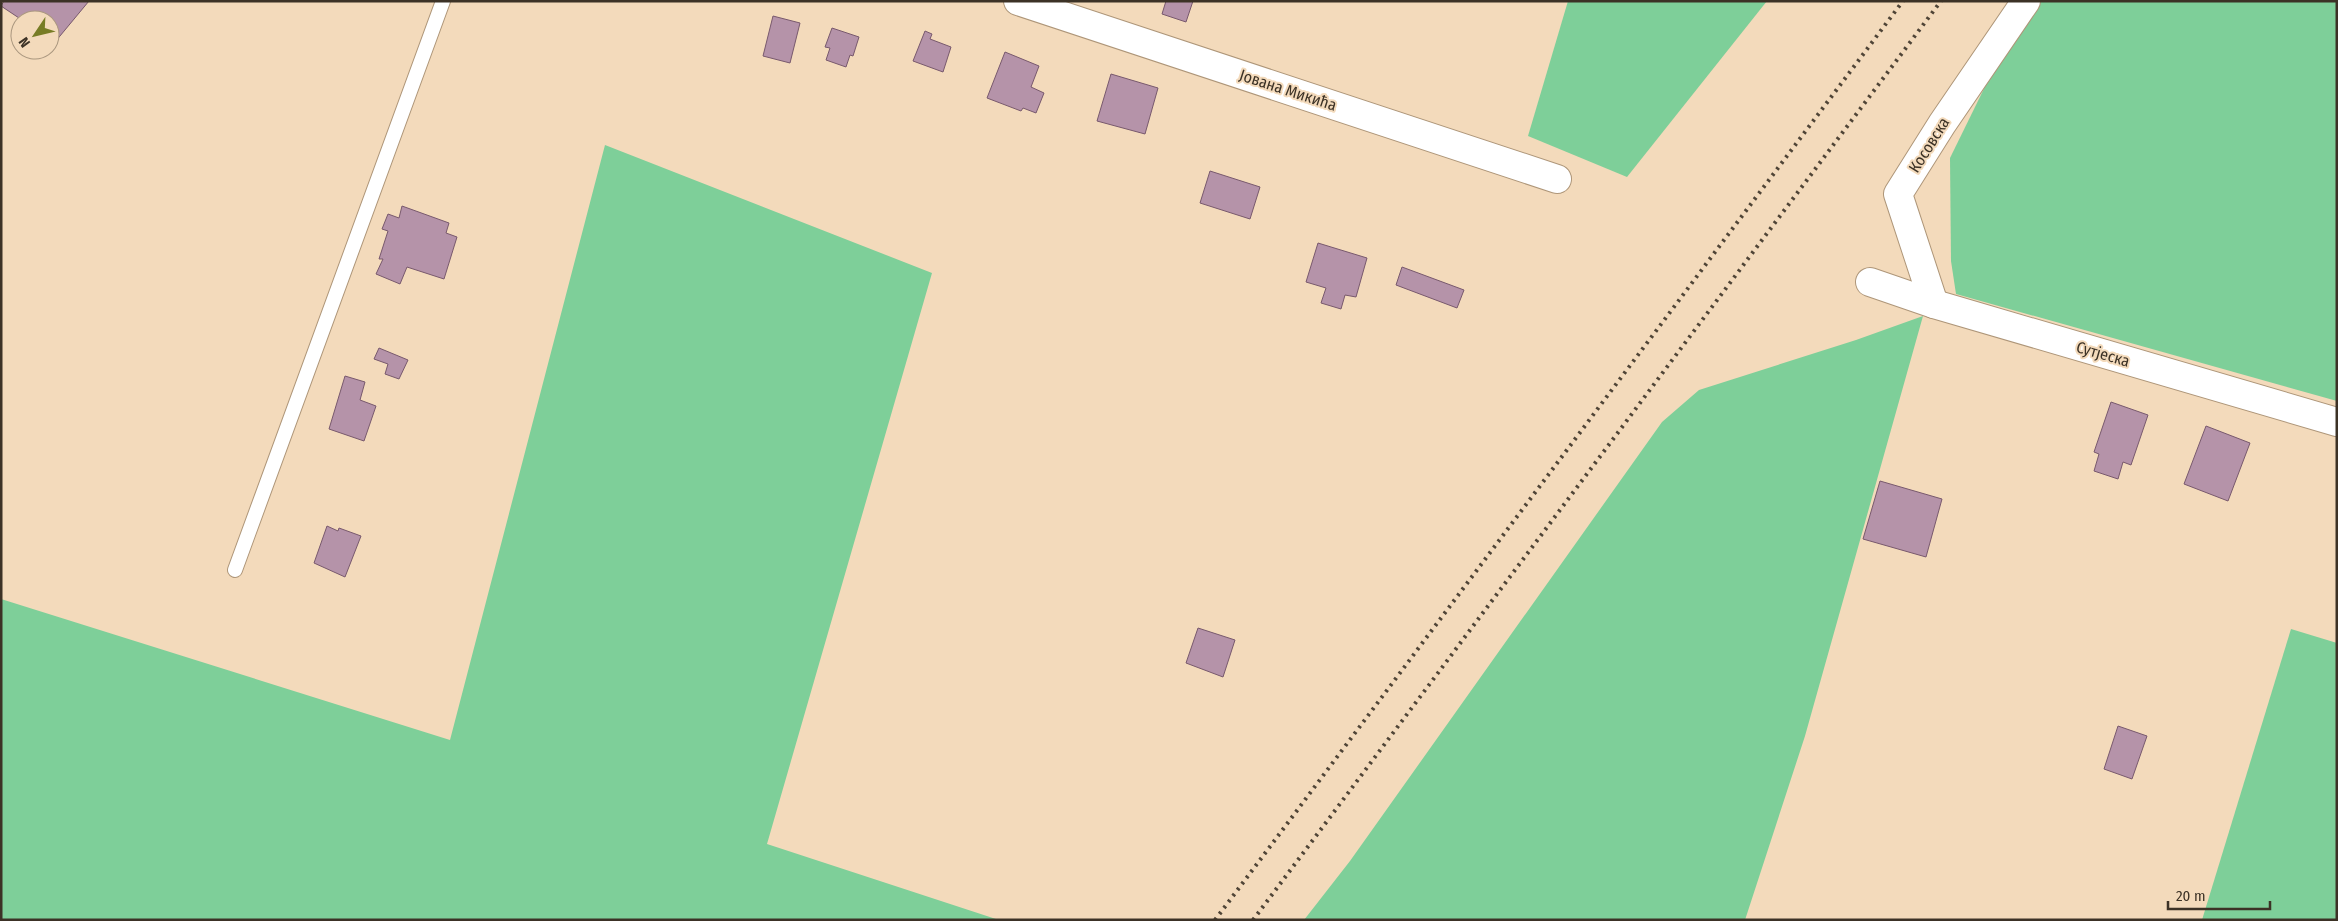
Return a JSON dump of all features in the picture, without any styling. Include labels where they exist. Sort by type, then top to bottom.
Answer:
[{"type":"street","name":"Јована Микића","points":[[1018,1],[1557,179]]},
{"type":"street","name":"Косовска","points":[[1934,304],[1898,194],[1942,124],[2026,1]]},
{"type":"street","name":"Сутјеска","points":[[1870,282],[1934,304],[2337,422]]},
{"type":"lane","points":[[235,570],[443,1]]},
{"type":"green space","points":[[1568,1],[1767,1],[1627,177],[1528,136]]},
{"type":"green space","points":[[2027,1],[2337,1],[2337,401],[1956,294],[1951,261],[1950,158]]},
{"type":"green space","points":[[605,145],[932,273],[767,844],[999,920],[1,920],[1,599],[450,740]]},
{"type":"green space","points":[[1923,316],[1805,736],[1745,920],[1304,920],[1350,861],[1662,422],[1699,390],[1856,340]]},
{"type":"green space","points":[[2291,629],[2337,643],[2337,920],[2202,920]]},
{"type":"building","points":[[4,1],[89,1],[60,36],[60,10],[10,10],[10,12],[1,6]]},
{"type":"building","points":[[1166,1],[1193,1],[1186,22],[1162,14]]},
{"type":"building","points":[[773,16],[800,23],[790,63],[763,56]]},
{"type":"building","points":[[832,28],[859,37],[853,56],[850,55],[846,67],[826,60],[830,48],[825,47]]},
{"type":"building","points":[[925,31],[932,34],[930,39],[951,47],[943,72],[913,61]]},
{"type":"building","points":[[1005,52],[1039,66],[1031,87],[1044,93],[1036,113],[1023,108],[1021,111],[987,98]]},
{"type":"building","points":[[1111,74],[1158,88],[1145,134],[1097,121]]},
{"type":"building","points":[[1210,171],[1260,187],[1250,219],[1200,203]]},
{"type":"building","points":[[402,206],[449,223],[446,233],[457,237],[444,279],[407,267],[400,284],[376,274],[383,259],[379,259],[388,231],[382,229],[388,214],[399,218]]},
{"type":"building","points":[[1318,243],[1367,258],[1356,297],[1345,295],[1341,309],[1321,303],[1326,288],[1306,282]]},
{"type":"building","points":[[1402,267],[1464,290],[1457,308],[1396,285]]},
{"type":"building","points":[[379,348],[408,360],[399,379],[385,374],[388,364],[374,359]]},
{"type":"building","points":[[345,376],[365,382],[360,400],[376,406],[364,441],[329,429]]},
{"type":"building","points":[[2111,402],[2148,415],[2131,465],[2123,462],[2118,479],[2094,471],[2099,454],[2094,452]]},
{"type":"building","points":[[2206,426],[2250,443],[2228,501],[2184,484]]},
{"type":"building","points":[[1880,481],[1942,499],[1926,557],[1863,539]]},
{"type":"building","points":[[327,526],[338,531],[339,528],[361,536],[345,577],[314,563]]},
{"type":"building","points":[[1198,628],[1235,640],[1223,677],[1186,663]]},
{"type":"building","points":[[2118,726],[2147,736],[2132,779],[2104,769]]},
{"type":"railway","points":[[1215,920],[1903,1]]},
{"type":"railway","points":[[1253,920],[1941,1]]}]
